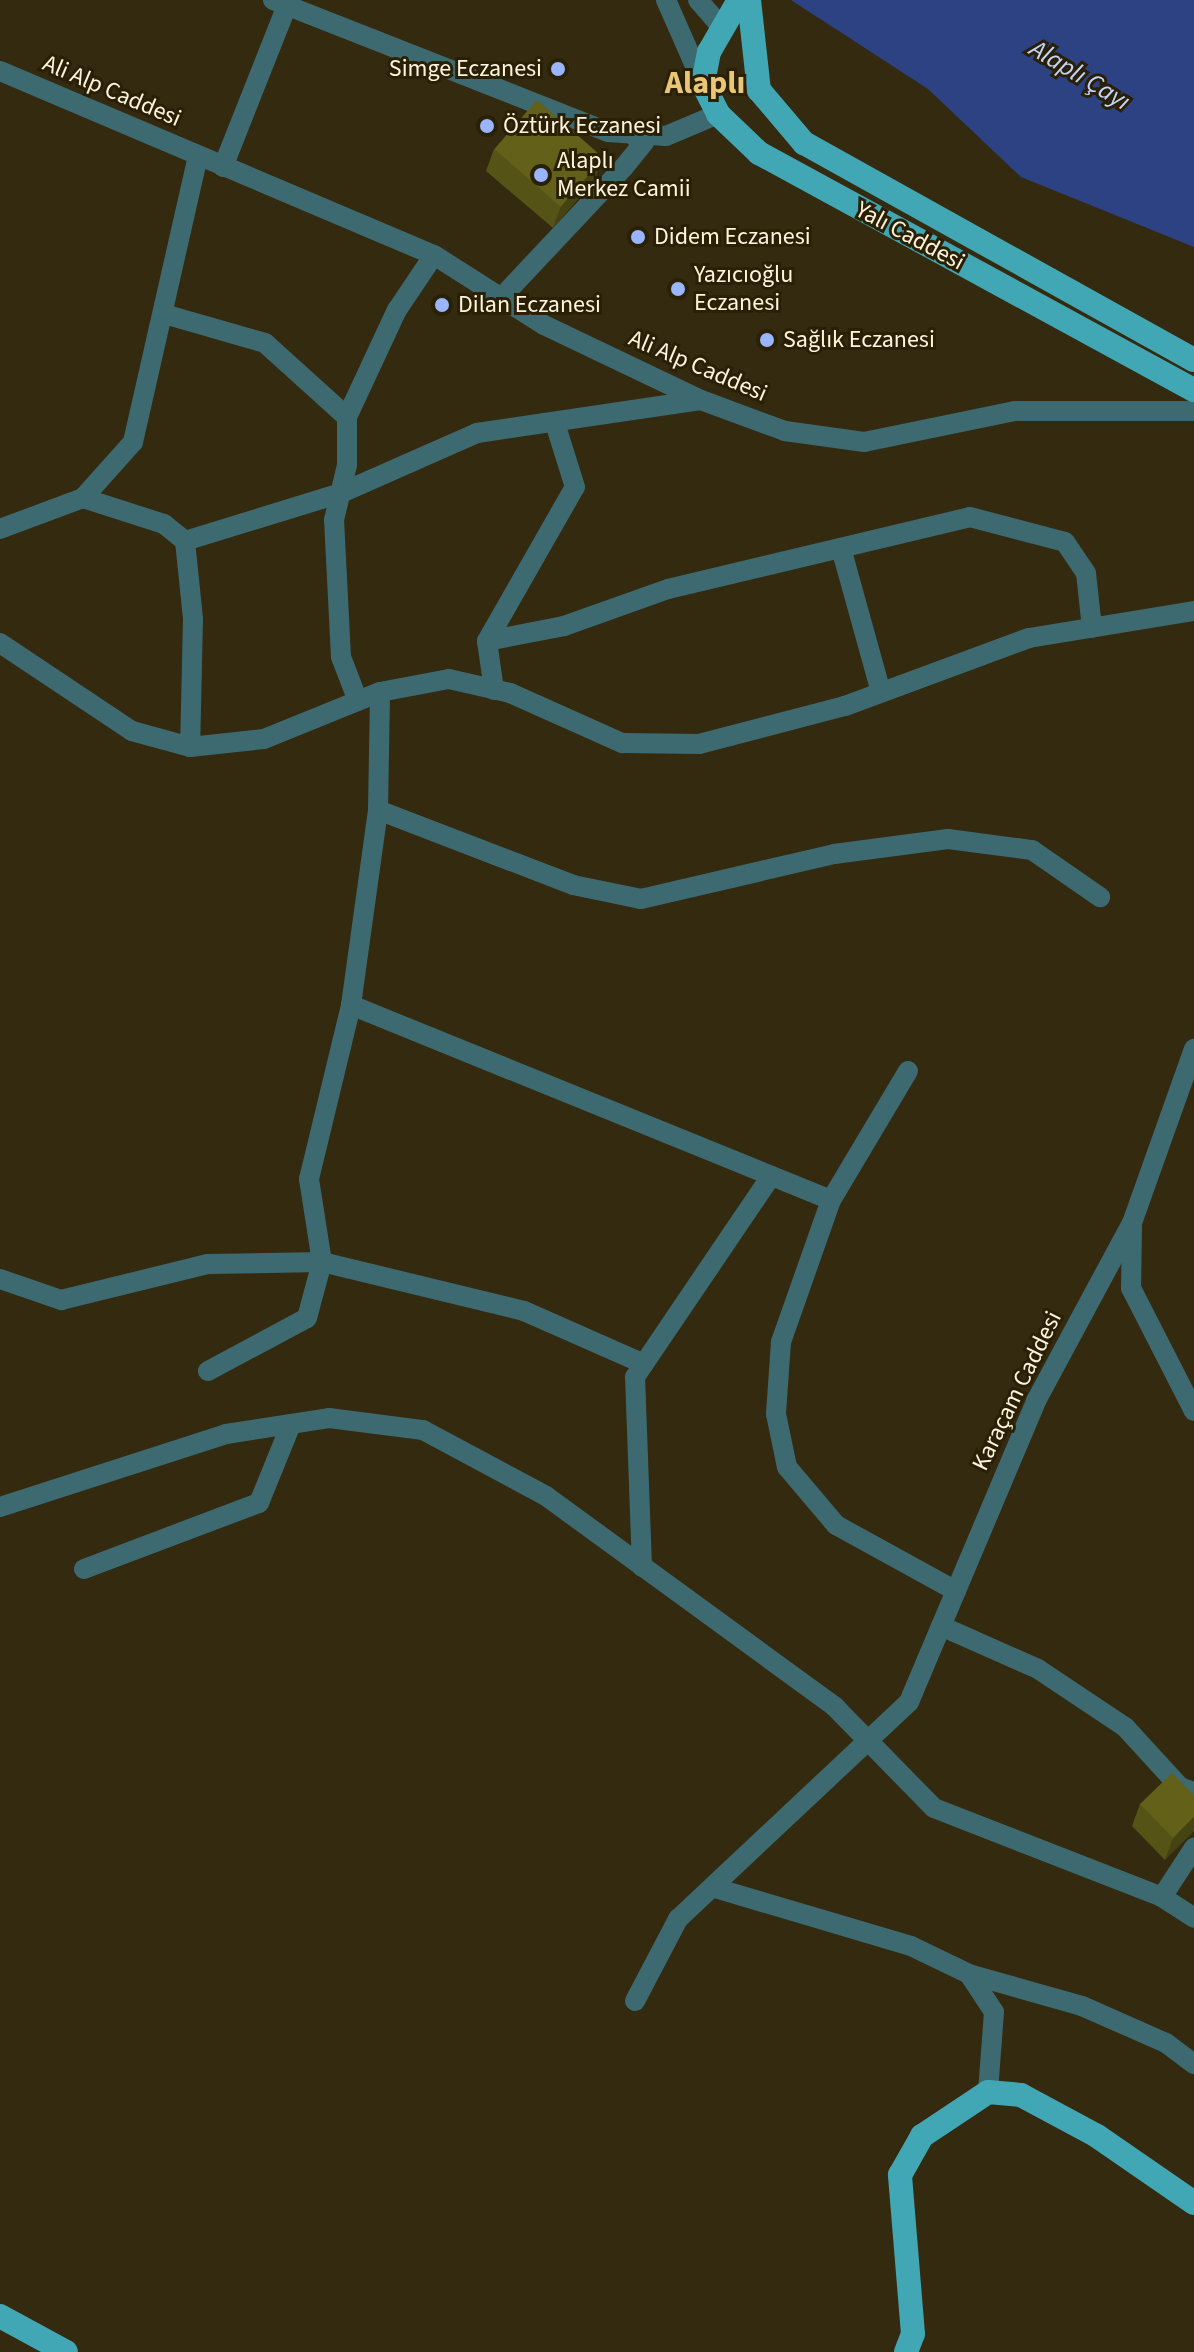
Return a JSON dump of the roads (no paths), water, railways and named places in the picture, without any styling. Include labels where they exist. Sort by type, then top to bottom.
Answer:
[{"type":"main road","points":[[703,84],[723,29],[739,0]]},
{"type":"main road","name":"Yalı Caddesi","points":[[749,0],[753,62],[759,90],[778,117],[834,164],[1194,360]]},
{"type":"main road","points":[[723,29],[753,62]]},
{"type":"main road","name":"Yalı Caddesi","points":[[703,84],[718,114],[759,153],[1194,390]]},
{"type":"main road","points":[[718,114],[747,111],[759,90]]},
{"type":"main road","points":[[906,2352],[913,2334],[900,2175],[930,2129],[988,2092],[1021,2095],[1097,2136],[1194,2203]]},
{"type":"main road","points":[[0,2316],[66,2352]]},
{"type":"street","points":[[666,0],[703,84]]},
{"type":"street","points":[[698,0],[723,29]]},
{"type":"street","points":[[223,167],[280,3],[644,142],[501,298]]},
{"type":"street","name":"Ali Alp Caddesi","points":[[0,71],[434,255],[501,298],[701,400],[785,431],[864,442],[1015,411],[1194,411]]},
{"type":"street","points":[[636,138],[666,136],[718,114]]},
{"type":"street","points":[[0,529],[83,498],[133,442],[198,156]]},
{"type":"street","points":[[358,701],[341,657],[334,520],[341,493],[347,417],[397,310],[434,255]]},
{"type":"street","points":[[164,314],[265,343],[347,417]]},
{"type":"street","points":[[185,541],[341,493],[477,433],[701,400]]},
{"type":"street","points":[[494,690],[487,641],[575,487],[555,423]]},
{"type":"street","points":[[83,498],[164,524],[185,541],[193,619],[190,747]]},
{"type":"street","points":[[487,641],[970,517],[1065,542],[1086,573],[1092,628]]},
{"type":"street","points":[[841,548],[881,692]]},
{"type":"street","points":[[0,643],[132,731],[190,747],[264,739],[380,692],[449,679],[494,690],[622,743],[699,744],[881,692],[1029,638],[1194,611]]},
{"type":"street","points":[[208,1371],[307,1318],[322,1262],[309,1179],[351,1005],[378,810],[380,692]]},
{"type":"street","points":[[378,810],[573,885],[641,899],[834,854],[948,839],[1032,850],[1100,897]]},
{"type":"street","points":[[351,1005],[831,1200]]},
{"type":"street","name":"Karaçam Caddesi","points":[[635,2001],[678,1919],[869,1744],[909,1702],[1036,1401],[1132,1223],[1194,1049]]},
{"type":"street","points":[[908,1071],[831,1200],[781,1342],[776,1414],[787,1467],[836,1525],[956,1591]]},
{"type":"street","points":[[642,1567],[633,1432],[635,1377],[771,1176]]},
{"type":"street","points":[[1132,1223],[1131,1288],[1194,1411]]},
{"type":"street","points":[[0,1279],[61,1300],[208,1264],[322,1262],[524,1311],[644,1364]]},
{"type":"street","points":[[0,1507],[226,1434],[329,1418],[423,1430],[546,1496],[835,1707],[934,1808],[1162,1897],[1194,1918]]},
{"type":"street","points":[[84,1569],[259,1503],[291,1424]]},
{"type":"street","points":[[941,1626],[1038,1669],[1125,1727],[1180,1787],[1194,1792]]},
{"type":"street","points":[[1162,1897],[1194,1848]]},
{"type":"street","points":[[715,1888],[911,1946],[969,1974],[1082,2006],[1166,2043],[1194,2064]]},
{"type":"street","points":[[969,1974],[994,2012],[988,2092]]},
{"type":"water","name":"Alaplı Çayı","points":[[791,0],[1194,0],[1194,247],[1021,177],[928,89]]},
{"type":"place","name":"Simge Eczanesi","points":[[558,69]]},
{"type":"place","name":"Öztürk Eczanesi","points":[[487,126]]},
{"type":"place","name":"Alaplı Merkez Camii","points":[[541,175]]},
{"type":"place","name":"Didem Eczanesi","points":[[638,237]]},
{"type":"place","name":"Yazıcıoğlu Eczanesi","points":[[678,289]]},
{"type":"place","name":"Dilan Eczanesi","points":[[442,305]]},
{"type":"place","name":"Sağlık Eczanesi","points":[[767,340]]},
{"type":"district","name":"Alaplı","points":[[705,83]]}]
